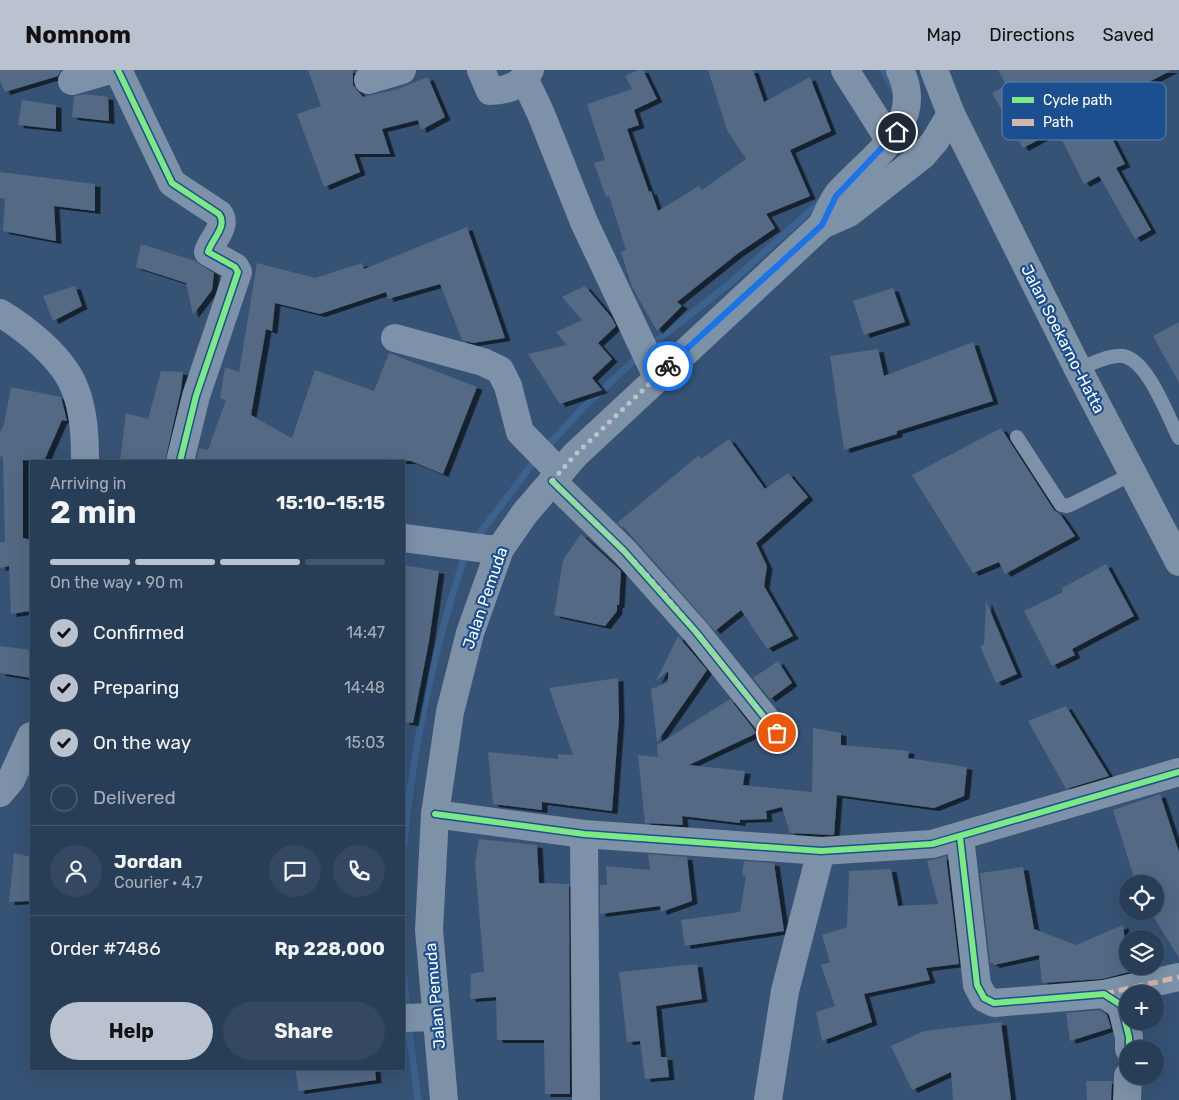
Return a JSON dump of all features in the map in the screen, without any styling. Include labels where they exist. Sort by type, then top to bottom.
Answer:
[{"type":"highway","name":"Jalan Soekarno-Hatta","points":[[934,70],[951,114],[1078,369],[1179,562]]},
{"type":"highway","name":"Jalan Pemuda","points":[[822,225],[836,196],[890,141],[904,122],[907,107],[902,76]]},
{"type":"highway","name":"Jalan Pemuda","points":[[444,1100],[421,1018],[429,930],[435,814],[450,712],[493,549],[554,472],[654,369],[822,225],[849,213],[923,154],[935,141],[951,114]]},
{"type":"street","points":[[72,81],[110,70]]},
{"type":"street","points":[[118,70],[172,183],[219,214],[222,218],[222,223],[208,252],[235,267],[238,272],[196,396],[180,460]]},
{"type":"street","points":[[368,80],[402,70]]},
{"type":"street","points":[[481,70],[490,91],[502,91],[528,75],[541,114],[584,222],[654,369]]},
{"type":"street","points":[[845,70],[890,141]]},
{"type":"street","points":[[0,313],[14,321],[54,355],[75,388],[85,432],[85,460]]},
{"type":"street","points":[[395,338],[483,362],[500,370],[508,386],[520,432],[696,632],[777,733]]},
{"type":"street","points":[[405,538],[493,549]]},
{"type":"street","points":[[0,793],[11,780],[30,738]]},
{"type":"street","points":[[435,814],[584,834],[821,852],[932,844],[1179,772]]},
{"type":"street","points":[[584,834],[586,1100]]},
{"type":"street","points":[[960,837],[977,985],[984,998],[994,1003],[1104,994],[1179,977]]},
{"type":"street","points":[[768,1100],[785,991],[821,852]]},
{"type":"street","points":[[1104,994],[1121,1004],[1129,1040]]},
{"type":"street","points":[[1127,1100],[1128,1085]]},
{"type":"lane","points":[[1078,369],[1122,356],[1134,361],[1146,372],[1179,438]]},
{"type":"lane","points":[[1017,437],[1061,505],[1072,504],[1132,474]]},
{"type":"building","points":[[0,70],[61,70],[58,76],[5,92],[0,81]]},
{"type":"building","points":[[308,70],[353,70],[353,85],[363,97],[398,89],[428,77],[445,117],[421,130],[418,120],[382,129],[390,154],[354,154],[360,172],[324,187],[297,114],[321,106]]},
{"type":"building","points":[[638,70],[643,70],[657,99],[634,110],[639,125],[627,129],[649,192],[651,191],[658,211],[699,186],[702,190],[746,159],[727,130],[708,70],[753,70],[764,102],[810,77],[831,131],[790,150],[810,196],[766,214],[775,228],[737,254],[677,302],[682,306],[657,331],[632,287],[621,252],[626,250],[609,196],[606,197],[594,163],[605,160],[587,104],[632,89],[625,76]]},
{"type":"building","points":[[998,70],[1172,70],[1149,82],[1004,82]]},
{"type":"building","points":[[1002,87],[1002,111],[992,93]]},
{"type":"building","points":[[85,94],[108,97],[109,121],[72,117],[74,96]]},
{"type":"building","points":[[22,100],[56,105],[56,129],[18,125]]},
{"type":"building","points":[[1018,140],[1038,140],[1023,148]]},
{"type":"building","points":[[1062,140],[1113,140],[1125,164],[1116,168],[1151,230],[1135,239],[1099,176],[1084,184]]},
{"type":"building","points":[[0,172],[95,184],[95,211],[54,206],[56,241],[3,231],[5,199],[0,198]]},
{"type":"building","points":[[467,227],[505,338],[473,343],[462,340],[440,284],[388,299],[386,292],[320,314],[275,303],[272,331],[266,329],[251,415],[292,438],[315,370],[374,391],[389,353],[477,387],[443,474],[405,460],[196,460],[199,448],[208,450],[226,400],[220,398],[225,367],[239,372],[257,263],[315,278],[362,263],[364,269]]},
{"type":"building","points":[[141,244],[195,261],[214,273],[212,290],[193,315],[186,283],[136,267]]},
{"type":"building","points":[[75,286],[82,306],[53,321],[43,296]]},
{"type":"building","points":[[585,286],[612,318],[616,326],[598,343],[612,359],[592,378],[602,390],[560,404],[528,354],[567,345],[556,332],[582,320],[562,297]]},
{"type":"building","points":[[893,288],[905,322],[864,335],[853,301]]},
{"type":"building","points":[[1179,322],[1179,383],[1153,336]]},
{"type":"building","points":[[973,342],[993,401],[844,450],[830,356],[878,349],[884,376]]},
{"type":"building","points":[[161,371],[183,372],[181,390],[165,460],[120,460],[126,413],[148,419]]},
{"type":"building","points":[[11,387],[61,397],[67,421],[62,420],[44,460],[23,460],[23,538],[30,540],[30,611],[11,614],[9,566],[0,568],[0,542],[5,542],[3,457],[0,456],[0,433],[4,424]]},
{"type":"building","points":[[1001,428],[1054,510],[1060,514],[1075,536],[1005,574],[999,562],[973,573],[912,475]]},
{"type":"building","points":[[729,439],[765,489],[788,473],[808,497],[756,543],[767,566],[764,586],[793,636],[767,649],[741,610],[715,631],[623,526],[623,528],[617,523],[699,455],[701,459]]},
{"type":"building","points":[[581,534],[621,571],[619,605],[617,605],[617,611],[605,626],[554,615],[563,560]]},
{"type":"building","points":[[1106,564],[1134,616],[1072,649],[1075,655],[1052,666],[1024,611],[1063,592],[1062,588]]},
{"type":"building","points":[[405,565],[439,571],[429,641],[413,723],[405,722]]},
{"type":"building","points":[[986,601],[1017,674],[996,683],[980,646],[984,645]]},
{"type":"building","points":[[678,636],[707,670],[657,742],[651,689],[668,682],[668,671],[656,681]]},
{"type":"building","points":[[0,646],[30,650],[30,678],[0,673]]},
{"type":"building","points":[[778,661],[792,683],[770,699],[753,678]]},
{"type":"building","points":[[618,678],[619,718],[612,811],[542,802],[542,810],[493,804],[488,752],[558,759],[558,754],[573,755],[549,688]]},
{"type":"building","points":[[730,699],[757,733],[689,765],[745,771],[743,785],[812,792],[813,728],[841,733],[841,745],[909,751],[908,758],[967,767],[964,796],[934,808],[837,795],[834,835],[790,833],[782,807],[766,811],[767,819],[740,820],[740,823],[682,816],[683,825],[645,823],[638,755],[658,757],[657,745]]},
{"type":"building","points":[[1066,706],[1109,776],[1066,789],[1028,721]]},
{"type":"building","points":[[1160,794],[1179,852],[1179,958],[1164,934],[1164,930],[1162,930],[1156,920],[1164,920],[1164,875],[1133,875],[1113,810]]},
{"type":"building","points":[[479,839],[537,845],[539,883],[569,884],[570,1094],[545,1094],[544,1040],[497,1040],[496,997],[470,999],[471,974],[484,971],[475,863]]},
{"type":"building","points":[[14,853],[30,857],[30,901],[9,902]]},
{"type":"building","points":[[648,854],[687,857],[692,901],[661,912],[660,906],[600,914],[600,885],[607,885],[606,866],[650,870]]},
{"type":"building","points":[[946,856],[959,964],[926,968],[930,980],[864,994],[872,1022],[822,1041],[816,1012],[835,1006],[821,965],[830,962],[822,935],[847,927],[849,871],[891,869],[898,906],[938,904],[927,861]]},
{"type":"building","points":[[744,861],[774,863],[784,931],[685,946],[681,920],[740,912],[746,876],[742,875]]},
{"type":"building","points":[[1023,867],[1034,929],[1076,945],[1123,925],[1124,930],[1119,930],[1119,975],[1102,979],[1042,983],[1039,955],[994,965],[990,963],[980,873]]},
{"type":"building","points":[[697,964],[702,999],[656,1006],[661,1057],[667,1057],[669,1077],[645,1079],[640,1041],[627,1042],[619,972]]},
{"type":"building","points":[[1100,1010],[1107,1015],[1111,1028],[1070,1041],[1066,1013]]},
{"type":"building","points":[[1001,1022],[1011,1100],[953,1100],[951,1072],[912,1090],[891,1046],[924,1031]]},
{"type":"building","points":[[295,1070],[375,1070],[376,1080],[299,1091]]},
{"type":"building","points":[[1086,1081],[1112,1081],[1111,1100],[1087,1100]]},
{"type":"waterway","points":[[883,70],[894,90]]},
{"type":"waterway","points":[[649,347],[729,284],[822,200]]},
{"type":"waterway","points":[[544,450],[583,408],[641,354]]},
{"type":"waterway","points":[[474,541],[537,458]]},
{"type":"waterway","points":[[405,835],[413,770],[426,696],[444,624],[466,552]]},
{"type":"waterway","points":[[405,990],[407,1013]]},
{"type":"waterway","points":[[408,1024],[418,1100]]},
{"type":"marked path","points":[[1104,994],[1179,977]]},
{"type":"cycle path","points":[[118,70],[172,183],[219,214],[222,223],[221,228],[208,252],[235,267],[238,272],[196,396],[180,460]]},
{"type":"cycle path","points":[[552,481],[624,551],[696,632],[777,733]]},
{"type":"cycle path","points":[[435,814],[584,834],[821,851],[932,844],[1179,772]]},
{"type":"cycle path","points":[[960,837],[977,985],[984,998],[994,1003],[1104,994],[1121,1005],[1129,1040]]},
{"type":"way so far","points":[[668,366],[575,455],[552,481],[624,551],[696,632],[777,733]]},
{"type":"route","points":[[668,366],[822,225],[836,196],[897,132]]}]
